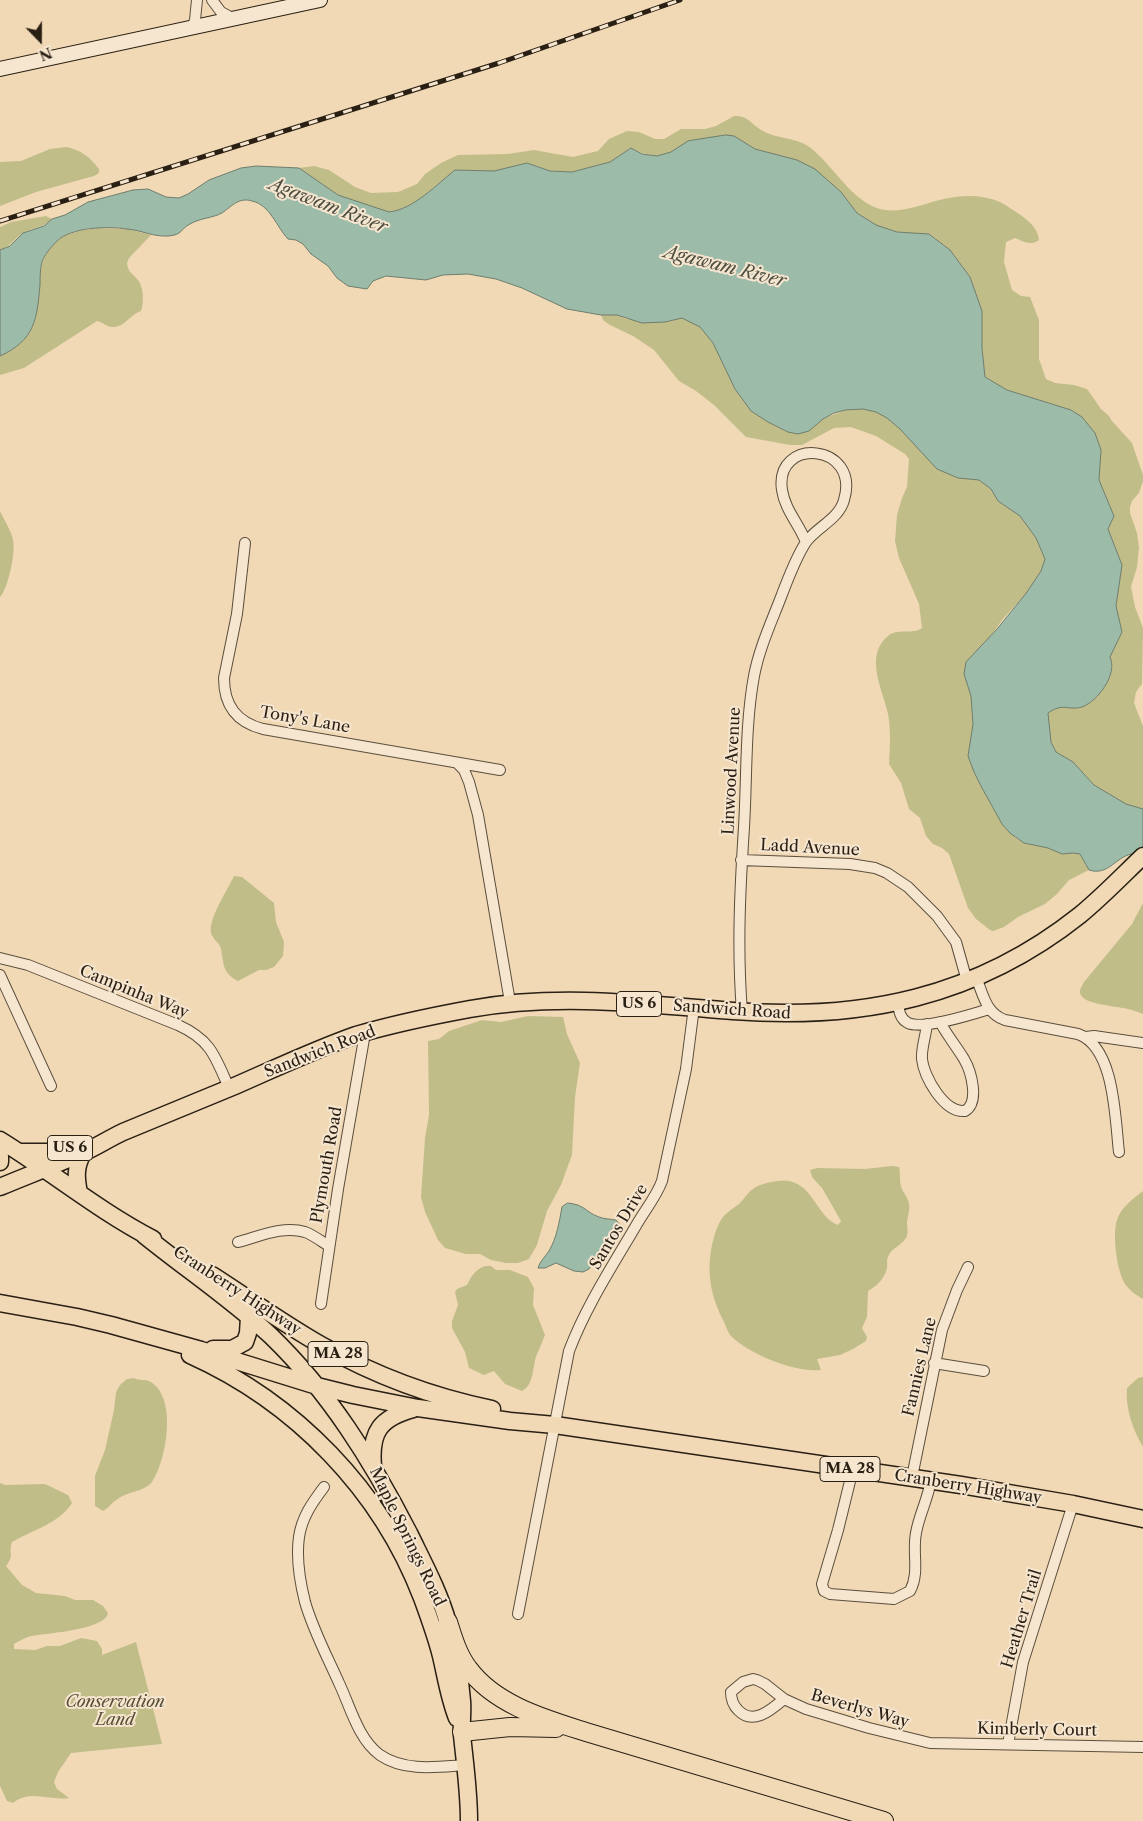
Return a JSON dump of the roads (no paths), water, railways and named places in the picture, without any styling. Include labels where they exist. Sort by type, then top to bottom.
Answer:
[{"type":"highway","points":[[448,1622],[462,1659],[481,1684],[501,1698],[547,1720],[884,1821]]},
{"type":"highway","points":[[462,1732],[481,1729],[528,1727],[586,1732]]},
{"type":"main road","points":[[0,69],[320,0]]},
{"type":"main road","name":"Sandwich Road","points":[[0,1187],[83,1153],[120,1134],[326,1047],[365,1033],[429,1017],[510,1002],[565,1000],[742,1012],[822,1013],[868,1009],[898,1003],[972,979],[1016,957],[1069,923],[1093,904],[1140,859]]},
{"type":"main road","name":"Sandwich Road","points":[[19,1152],[58,1150],[120,1134]]},
{"type":"main road","name":"Cranberry Highway","points":[[0,1140],[144,1235],[249,1317],[289,1355],[317,1386]]},
{"type":"main road","points":[[79,1193],[76,1175],[83,1153]]},
{"type":"main road","points":[[0,1156],[0,1162]]},
{"type":"main road","name":"Cranberry Highway","points":[[144,1235],[178,1252],[320,1345],[361,1366],[446,1398],[511,1412],[555,1425]]},
{"type":"main road","name":"Cranberry Highway","points":[[0,1303],[77,1316],[201,1350],[353,1396],[418,1408],[510,1421],[555,1425],[931,1480],[1073,1504],[1143,1519]]},
{"type":"main road","points":[[201,1350],[232,1349],[241,1345],[247,1338],[249,1317]]},
{"type":"main road","name":"Maple Springs Road","points":[[144,1334],[217,1369],[271,1402],[320,1443],[352,1478],[390,1532],[410,1570],[432,1629],[452,1705],[462,1732]]},
{"type":"main road","name":"Maple Springs Road","points":[[317,1386],[373,1466],[424,1564],[448,1622],[461,1694],[469,1821]]},
{"type":"main road","points":[[373,1466],[373,1442],[378,1429],[390,1417],[418,1408]]},
{"type":"street","points":[[192,28],[195,20],[197,0]]},
{"type":"street","points":[[212,0],[221,12],[234,19]]},
{"type":"street","name":"Linwood Avenue","points":[[742,1012],[738,936],[746,760],[754,674],[786,585],[806,542],[840,510],[845,498],[845,481],[841,468],[832,458],[819,453],[803,455],[790,462],[786,466],[782,478],[782,492],[785,501],[806,542]]},
{"type":"street","name":"Tony's Lane","points":[[245,543],[237,614],[224,678],[225,694],[230,706],[240,719],[248,725],[263,729],[500,770]]},
{"type":"street","points":[[457,762],[464,770],[469,782],[478,815],[510,1002]]},
{"type":"street","name":"Ladd Avenue","points":[[741,860],[850,864],[876,868],[887,873],[908,887],[937,916],[956,942],[972,979],[989,1009]]},
{"type":"street","name":"Campinha Way","points":[[0,958],[28,965],[194,1033],[210,1048],[229,1088]]},
{"type":"street","points":[[0,974],[51,1086]]},
{"type":"street","points":[[898,1003],[900,1015],[908,1023],[927,1024],[940,1022],[989,1009],[994,1015],[1005,1020],[1068,1031],[1086,1037],[1094,1036],[1143,1043]]},
{"type":"street","name":"Santos Drive","points":[[555,1425],[569,1350],[578,1327],[641,1216],[659,1190],[662,1181],[686,1070],[694,1008]]},
{"type":"street","points":[[927,1024],[922,1055],[928,1078],[942,1100],[954,1109],[965,1111],[970,1105],[973,1096],[968,1070],[963,1058],[940,1022]]},
{"type":"street","name":"Plymouth Road","points":[[321,1304],[365,1033]]},
{"type":"street","points":[[1086,1037],[1098,1051],[1108,1074],[1119,1152]]},
{"type":"street","points":[[238,1242],[280,1231],[295,1230],[312,1235],[329,1246]]},
{"type":"street","name":"Fannies Lane","points":[[912,1478],[934,1363],[946,1316],[968,1267]]},
{"type":"street","points":[[934,1363],[984,1371]]},
{"type":"street","points":[[518,1614],[555,1425]]},
{"type":"street","points":[[853,1469],[838,1530],[824,1575],[822,1586],[824,1591],[830,1594],[894,1599],[910,1591],[915,1579],[916,1532],[928,1496],[931,1480]]},
{"type":"street","points":[[324,1487],[306,1512],[300,1529],[298,1548],[301,1578],[308,1611],[318,1638],[358,1725],[376,1751],[396,1763],[424,1766],[465,1765]]},
{"type":"street","name":"Heather Trail","points":[[1008,1744],[1023,1662],[1073,1504]]},
{"type":"street","name":"Beverlys Way","points":[[784,1700],[768,1712],[749,1717],[736,1708],[732,1702],[731,1692],[743,1682],[753,1679],[765,1684],[784,1700],[806,1710],[845,1722],[930,1743]]},
{"type":"street","name":"Kimberly Court","points":[[930,1743],[1143,1747]]},
{"type":"water","name":"Agawam River","points":[[726,135],[734,136],[755,149],[797,160],[815,169],[841,192],[857,213],[876,225],[897,232],[929,234],[950,250],[970,277],[982,311],[982,348],[985,377],[1007,390],[1071,410],[1082,417],[1095,433],[1101,450],[1099,480],[1114,516],[1108,529],[1122,565],[1116,606],[1122,632],[1110,657],[1112,664],[1109,679],[1100,693],[1082,707],[1062,707],[1048,713],[1051,742],[1056,752],[1073,762],[1094,785],[1126,804],[1143,809],[1143,863],[1138,857],[1131,854],[1101,871],[1089,870],[1080,854],[1062,854],[1048,848],[1024,843],[1010,833],[1002,824],[974,772],[968,756],[973,724],[971,696],[964,674],[966,662],[997,629],[1027,592],[1041,571],[1045,559],[1036,538],[1020,516],[998,501],[991,489],[979,480],[958,478],[937,469],[900,429],[876,412],[863,409],[834,413],[823,419],[809,431],[798,434],[788,432],[768,422],[751,411],[735,389],[713,343],[700,327],[682,318],[665,322],[642,323],[617,315],[601,315],[567,309],[522,288],[496,279],[468,274],[443,275],[426,280],[386,276],[373,281],[367,289],[348,286],[337,278],[328,266],[311,254],[303,244],[296,240],[288,239],[264,207],[252,201],[243,200],[218,215],[194,222],[173,235],[163,236],[110,228],[81,230],[63,236],[50,248],[42,262],[37,308],[32,327],[21,343],[0,356],[0,250],[10,246],[23,233],[44,226],[52,219],[65,215],[88,202],[133,190],[148,189],[166,197],[179,198],[209,180],[241,168],[256,166],[299,168],[338,195],[389,212],[398,210],[416,201],[455,170],[494,171],[527,163],[550,171],[572,172],[610,162],[631,148],[642,154],[657,156],[671,152],[688,141]]},
{"type":"water","points":[[568,1203],[578,1205],[599,1217],[616,1220],[621,1226],[621,1233],[595,1259],[589,1269],[583,1272],[574,1271],[556,1263],[545,1268],[538,1268],[554,1240],[562,1207]]},
{"type":"railway","points":[[0,221],[499,63],[680,0]]},
{"type":"park label","name":"Conservation Land","points":[[115,1711]]}]
